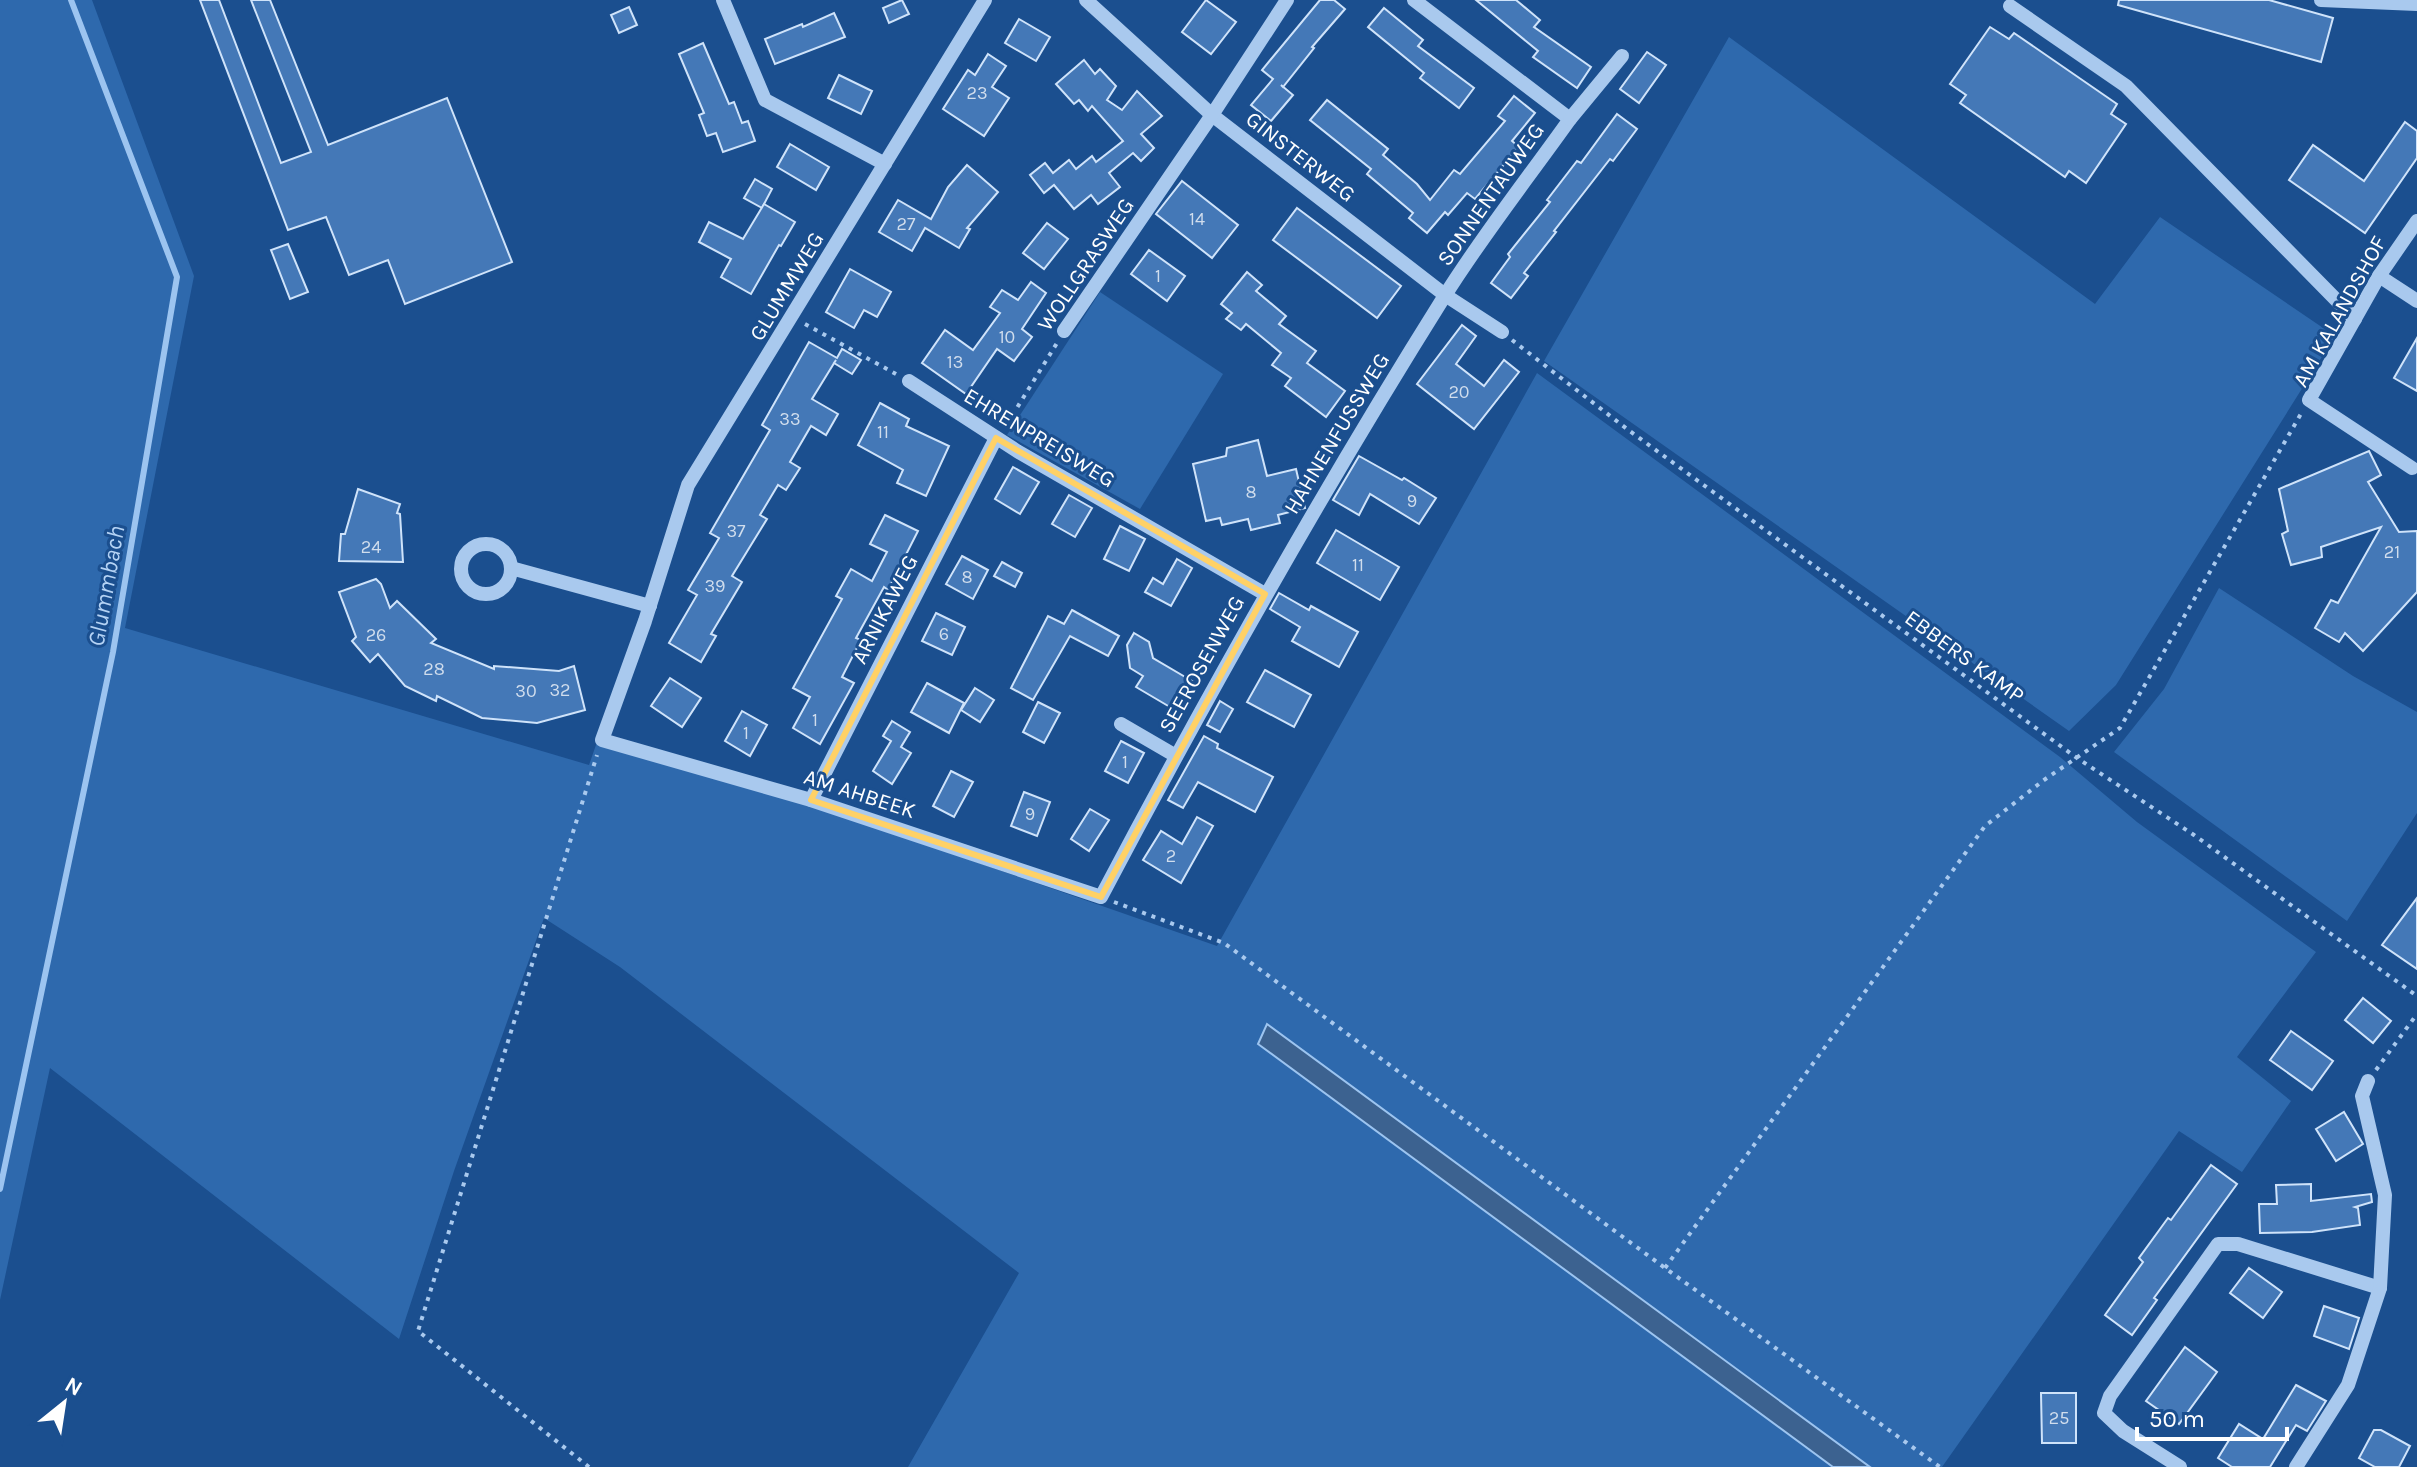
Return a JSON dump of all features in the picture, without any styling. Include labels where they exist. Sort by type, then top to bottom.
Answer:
[{"type":"street","points":[[723,0],[765,100],[885,164]]},
{"type":"street","name":"GLUMMWEG","points":[[602,740],[650,606],[688,485],[985,0]]},
{"type":"street","name":"GINSTERWEG","points":[[1086,0],[1212,115],[1445,295],[1502,332]]},
{"type":"street","points":[[1212,115],[1287,0]]},
{"type":"street","name":"SONNENTAUWEG","points":[[1414,0],[1570,119]]},
{"type":"street","points":[[2321,0],[2417,4]]},
{"type":"street","points":[[2010,6],[2126,86],[2355,319]]},
{"type":"street","name":"SONNENTAUWEG","points":[[1445,295],[1570,119],[1622,56]]},
{"type":"street","name":"WOLLGRASWEG","points":[[1064,331],[1212,115]]},
{"type":"street","name":"AM KALANDSHOF","points":[[2412,468],[2309,400],[2379,276],[2417,221]]},
{"type":"street","points":[[2379,276],[2417,301]]},
{"type":"street","name":"HAHNENFUSSWEG","points":[[1265,594],[1445,295]]},
{"type":"street","name":"EHRENPREISWEG","points":[[909,381],[996,438],[1265,594]]},
{"type":"street","name":"ARNIKAWEG","points":[[811,800],[996,438]]},
{"type":"street","points":[[511,568],[650,606]]},
{"type":"street","name":"SEEROSENWEG","points":[[1101,897],[1265,594]]},
{"type":"street","name":"SEEROSENWEG","points":[[1121,724],[1176,756]]},
{"type":"street","name":"AM AHBEEK","points":[[602,740],[811,800],[1101,897]]},
{"type":"street","points":[[2296,1467],[2348,1385],[2380,1288],[2385,1195],[2362,1096],[2368,1081]]},
{"type":"street","points":[[2180,1467],[2123,1431],[2104,1413],[2110,1396],[2218,1244],[2238,1244],[2380,1288]]},
{"type":"path","points":[[793,317],[909,381]]},
{"type":"path","name":"WOLLGRASWEG","points":[[996,438],[1064,331]]},
{"type":"path","name":"EBBERS KAMP","points":[[1502,332],[1627,429],[2077,758],[2194,835],[2417,996]]},
{"type":"path","points":[[1665,1268],[1985,826],[2120,728],[2309,400]]},
{"type":"path","points":[[589,1467],[418,1331],[602,740]]},
{"type":"path","points":[[1101,897],[1224,943],[1940,1467]]},
{"type":"path","points":[[2368,1081],[2417,1014]]},
{"type":"highlighted area","points":[[996,438],[1265,594],[1101,897],[811,800]]},
{"type":"shaded area","points":[[0,0],[92,0],[194,276],[125,628],[589,765],[597,742],[812,805],[1217,946],[1537,373],[2060,757],[2137,822],[2316,952],[2237,1057],[2291,1101],[2242,1172],[2179,1131],[1942,1467],[1870,1467],[1267,1024],[1258,1044],[1833,1467],[908,1467],[1019,1273],[620,967],[544,918],[454,1171],[399,1339],[50,1068],[0,1300]]},
{"type":"shaded area","points":[[1729,37],[2095,304],[2160,217],[2335,336],[2116,685],[2069,731],[1544,361]]},
{"type":"shaded area","points":[[1100,292],[1223,374],[1140,509],[1007,435]]},
{"type":"shaded area","points":[[2219,588],[2353,676],[2417,712],[2417,813],[2347,921],[2114,752],[2164,689]]},
{"type":"shaded area","points":[[1267,1024],[1870,1467],[1833,1467],[1258,1044]]},
{"type":"building","points":[[200,0],[219,0],[281,163],[311,152],[251,0],[270,0],[328,145],[447,98],[512,262],[405,304],[388,260],[349,275],[326,217],[288,230]]},
{"type":"building","points":[[902,0],[909,14],[889,23],[883,8]]},
{"type":"building","points":[[1206,0],[1236,22],[1211,54],[1182,32]]},
{"type":"building","points":[[1320,0],[1334,0],[1345,9],[1283,87],[1293,95],[1271,121],[1251,105],[1273,79],[1262,70]]},
{"type":"building","points":[[1476,0],[1516,0],[1540,20],[1534,27],[1591,67],[1577,88],[1533,57],[1538,51]]},
{"type":"building","points":[[2119,0],[2269,0],[2333,18],[2321,62],[2118,5]]},
{"type":"building","points":[[629,7],[637,25],[619,33],[611,15]]},
{"type":"building","points":[[1384,8],[1423,40],[1418,46],[1474,88],[1459,108],[1420,78],[1424,73],[1368,27]]},
{"type":"building","points":[[834,13],[845,37],[775,64],[765,39]]},
{"type":"building","points":[[1019,19],[1050,37],[1036,61],[1005,43]]},
{"type":"building","points":[[1990,27],[2009,39],[2014,33],[2117,104],[2111,114],[2126,124],[2086,183],[2069,171],[2065,177],[1960,103],[1966,95],[1950,84]]},
{"type":"building","points":[[703,43],[729,104],[734,102],[742,123],[748,121],[755,141],[723,152],[716,133],[707,136],[699,115],[704,113],[679,54]]},
{"type":"building","points":[[1647,52],[1666,65],[1639,103],[1620,89]]},
{"type":"building","points":[[988,54],[1006,66],[992,87],[1009,98],[984,136],[943,109],[968,70],[975,75]]},
{"type":"building","points":[[1084,60],[1095,74],[1100,69],[1116,86],[1107,100],[1122,110],[1137,91],[1162,116],[1141,134],[1154,148],[1141,161],[1133,153],[1109,173],[1120,187],[1098,204],[1091,195],[1074,209],[1054,185],[1044,193],[1030,175],[1045,163],[1053,173],[1069,160],[1076,169],[1092,156],[1096,162],[1123,141],[1092,106],[1088,111],[1079,100],[1074,104],[1056,84]]},
{"type":"building","points":[[839,75],[872,91],[861,114],[828,98]]},
{"type":"building","points":[[1514,96],[1535,113],[1512,141],[1519,147],[1475,199],[1467,193],[1427,233],[1409,218],[1413,213],[1367,174],[1371,169],[1310,120],[1327,100],[1388,149],[1383,155],[1417,184],[1430,200],[1454,170],[1460,174],[1505,121],[1498,116]]},
{"type":"building","points":[[1617,114],[1637,129],[1554,231],[1524,273],[1528,276],[1511,298],[1491,283],[1510,257],[1508,254],[1550,202],[1547,200],[1577,161],[1581,163]]},
{"type":"building","points":[[2405,122],[2417,131],[2417,158],[2365,233],[2289,180],[2313,145],[2364,181]]},
{"type":"building","points":[[790,144],[829,167],[816,190],[777,167]]},
{"type":"building","points":[[967,165],[998,192],[967,228],[970,229],[959,248],[925,228],[912,251],[879,232],[898,200],[931,219],[948,187]]},
{"type":"building","points":[[755,179],[772,189],[762,208],[744,198]]},
{"type":"building","points":[[1182,181],[1238,225],[1212,258],[1156,214]]},
{"type":"building","points":[[764,204],[795,222],[751,294],[721,277],[731,259],[699,242],[709,222],[743,239]]},
{"type":"building","points":[[1297,208],[1401,286],[1377,318],[1273,240]]},
{"type":"building","points":[[1047,223],[1068,239],[1044,269],[1023,253]]},
{"type":"building","points":[[288,244],[308,292],[290,299],[271,250]]},
{"type":"building","points":[[1149,250],[1185,276],[1167,301],[1131,274]]},
{"type":"building","points":[[850,269],[891,292],[877,317],[864,310],[854,328],[826,312]]},
{"type":"building","points":[[1247,272],[1262,285],[1256,291],[1286,316],[1279,324],[1316,351],[1307,363],[1345,391],[1326,417],[1285,386],[1291,378],[1272,365],[1281,353],[1246,324],[1241,330],[1226,319],[1232,313],[1221,304]]},
{"type":"building","points":[[1031,282],[1046,293],[1022,329],[1032,337],[1014,361],[997,349],[966,394],[922,363],[945,330],[973,350],[1000,313],[990,307],[1002,290],[1018,300]]},
{"type":"building","points":[[1462,325],[1476,336],[1456,364],[1484,386],[1504,360],[1519,372],[1474,429],[1417,384]]},
{"type":"building","points":[[2417,338],[2417,391],[2394,378]]},
{"type":"building","points":[[809,342],[837,358],[842,349],[861,360],[852,374],[834,363],[812,399],[838,414],[826,435],[811,426],[790,462],[800,468],[786,490],[778,485],[760,515],[767,519],[732,576],[742,582],[711,634],[716,636],[701,662],[669,643],[697,595],[688,590],[719,538],[710,533],[770,430],[762,425]]},
{"type":"building","points":[[880,403],[909,419],[906,426],[949,446],[926,496],[897,483],[903,470],[858,445]]},
{"type":"building","points":[[1258,440],[1267,476],[1296,469],[1305,508],[1278,515],[1280,523],[1251,530],[1248,519],[1222,525],[1220,518],[1206,521],[1193,464],[1226,456],[1227,448]]},
{"type":"building","points":[[2369,451],[2381,475],[2368,482],[2399,532],[2417,531],[2417,592],[2363,651],[2345,633],[2339,642],[2315,628],[2331,600],[2338,603],[2381,527],[2321,547],[2322,557],[2291,565],[2282,534],[2288,531],[2279,489]]},
{"type":"building","points":[[1359,456],[1436,498],[1419,524],[1370,494],[1359,515],[1333,500]]},
{"type":"building","points":[[1013,467],[1039,482],[1020,514],[995,499]]},
{"type":"building","points":[[358,489],[400,504],[397,513],[400,514],[403,562],[339,561],[341,534],[345,534]]},
{"type":"building","points":[[1069,495],[1092,508],[1075,537],[1052,524]]},
{"type":"building","points":[[885,515],[918,531],[888,590],[884,587],[856,638],[861,640],[842,677],[854,683],[820,744],[793,728],[810,697],[793,688],[842,599],[836,596],[851,569],[872,581],[887,552],[870,544]]},
{"type":"building","points":[[1120,526],[1145,539],[1129,571],[1104,559]]},
{"type":"building","points":[[1336,530],[1399,567],[1380,600],[1317,563]]},
{"type":"building","points":[[962,556],[988,570],[973,599],[946,584]]},
{"type":"building","points":[[1177,559],[1192,568],[1171,606],[1145,592],[1153,578],[1163,584]]},
{"type":"building","points":[[1002,562],[1022,573],[1015,587],[994,576]]},
{"type":"building","points":[[376,579],[390,608],[397,601],[436,639],[431,643],[494,669],[494,666],[559,671],[574,666],[585,710],[537,723],[482,718],[437,696],[436,701],[405,686],[378,654],[370,662],[352,641],[356,637],[339,592]]},
{"type":"building","points":[[1279,593],[1309,610],[1311,606],[1358,632],[1339,667],[1292,641],[1300,627],[1270,609]]},
{"type":"building","points":[[1072,610],[1119,636],[1108,656],[1070,636],[1033,700],[1011,688],[1048,616],[1064,624]]},
{"type":"building","points":[[936,613],[965,627],[952,655],[922,641]]},
{"type":"building","points":[[1134,633],[1149,642],[1153,658],[1192,681],[1175,710],[1136,687],[1143,676],[1130,668],[1127,645]]},
{"type":"building","points":[[1265,670],[1311,695],[1294,727],[1247,702]]},
{"type":"building","points":[[670,678],[701,698],[682,727],[651,706]]},
{"type":"building","points":[[927,683],[964,703],[949,733],[911,712]]},
{"type":"building","points":[[975,688],[994,700],[980,722],[961,710]]},
{"type":"building","points":[[1220,701],[1233,709],[1220,732],[1207,725]]},
{"type":"building","points":[[1038,702],[1060,713],[1044,743],[1023,732]]},
{"type":"building","points":[[742,711],[767,725],[750,756],[725,741]]},
{"type":"building","points":[[892,721],[910,732],[901,747],[911,753],[892,784],[873,771],[891,741],[883,736]]},
{"type":"building","points":[[1204,736],[1218,744],[1217,748],[1273,777],[1255,812],[1198,782],[1183,808],[1168,800]]},
{"type":"building","points":[[1121,741],[1144,753],[1128,783],[1105,771]]},
{"type":"building","points":[[951,771],[973,782],[954,817],[933,806]]},
{"type":"building","points":[[1024,792],[1050,802],[1037,836],[1011,826]]},
{"type":"building","points":[[1090,809],[1109,820],[1089,851],[1071,839]]},
{"type":"building","points":[[1197,817],[1213,826],[1181,883],[1143,860],[1161,831],[1182,844]]},
{"type":"building","points":[[2417,898],[2417,969],[2382,945]]},
{"type":"building","points":[[2363,998],[2391,1021],[2373,1043],[2345,1020]]},
{"type":"building","points":[[2291,1031],[2333,1061],[2312,1090],[2270,1060]]},
{"type":"building","points":[[2344,1112],[2363,1144],[2336,1161],[2316,1129]]},
{"type":"building","points":[[2211,1165],[2237,1184],[2154,1298],[2157,1300],[2132,1335],[2105,1315],[2143,1262],[2139,1258]]},
{"type":"building","points":[[2311,1184],[2311,1201],[2371,1194],[2372,1202],[2355,1207],[2358,1208],[2360,1225],[2312,1232],[2260,1233],[2259,1204],[2277,1204],[2276,1185]]},
{"type":"building","points":[[2249,1268],[2282,1292],[2263,1318],[2230,1293]]},
{"type":"building","points":[[2324,1306],[2359,1318],[2349,1349],[2314,1336]]},
{"type":"building","points":[[2185,1347],[2217,1372],[2179,1424],[2146,1401]]},
{"type":"building","points":[[2296,1385],[2326,1401],[2307,1431],[2296,1425],[2270,1467],[2232,1467],[2218,1458],[2239,1424],[2263,1439]]},
{"type":"building","points":[[2041,1393],[2076,1393],[2076,1443],[2042,1443]]},
{"type":"building","points":[[2374,1430],[2381,1430],[2410,1446],[2399,1467],[2375,1467],[2359,1458]]},
{"type":"waterway","name":"Glummbach","points":[[0,1189],[113,652],[177,277],[71,0]]}]
